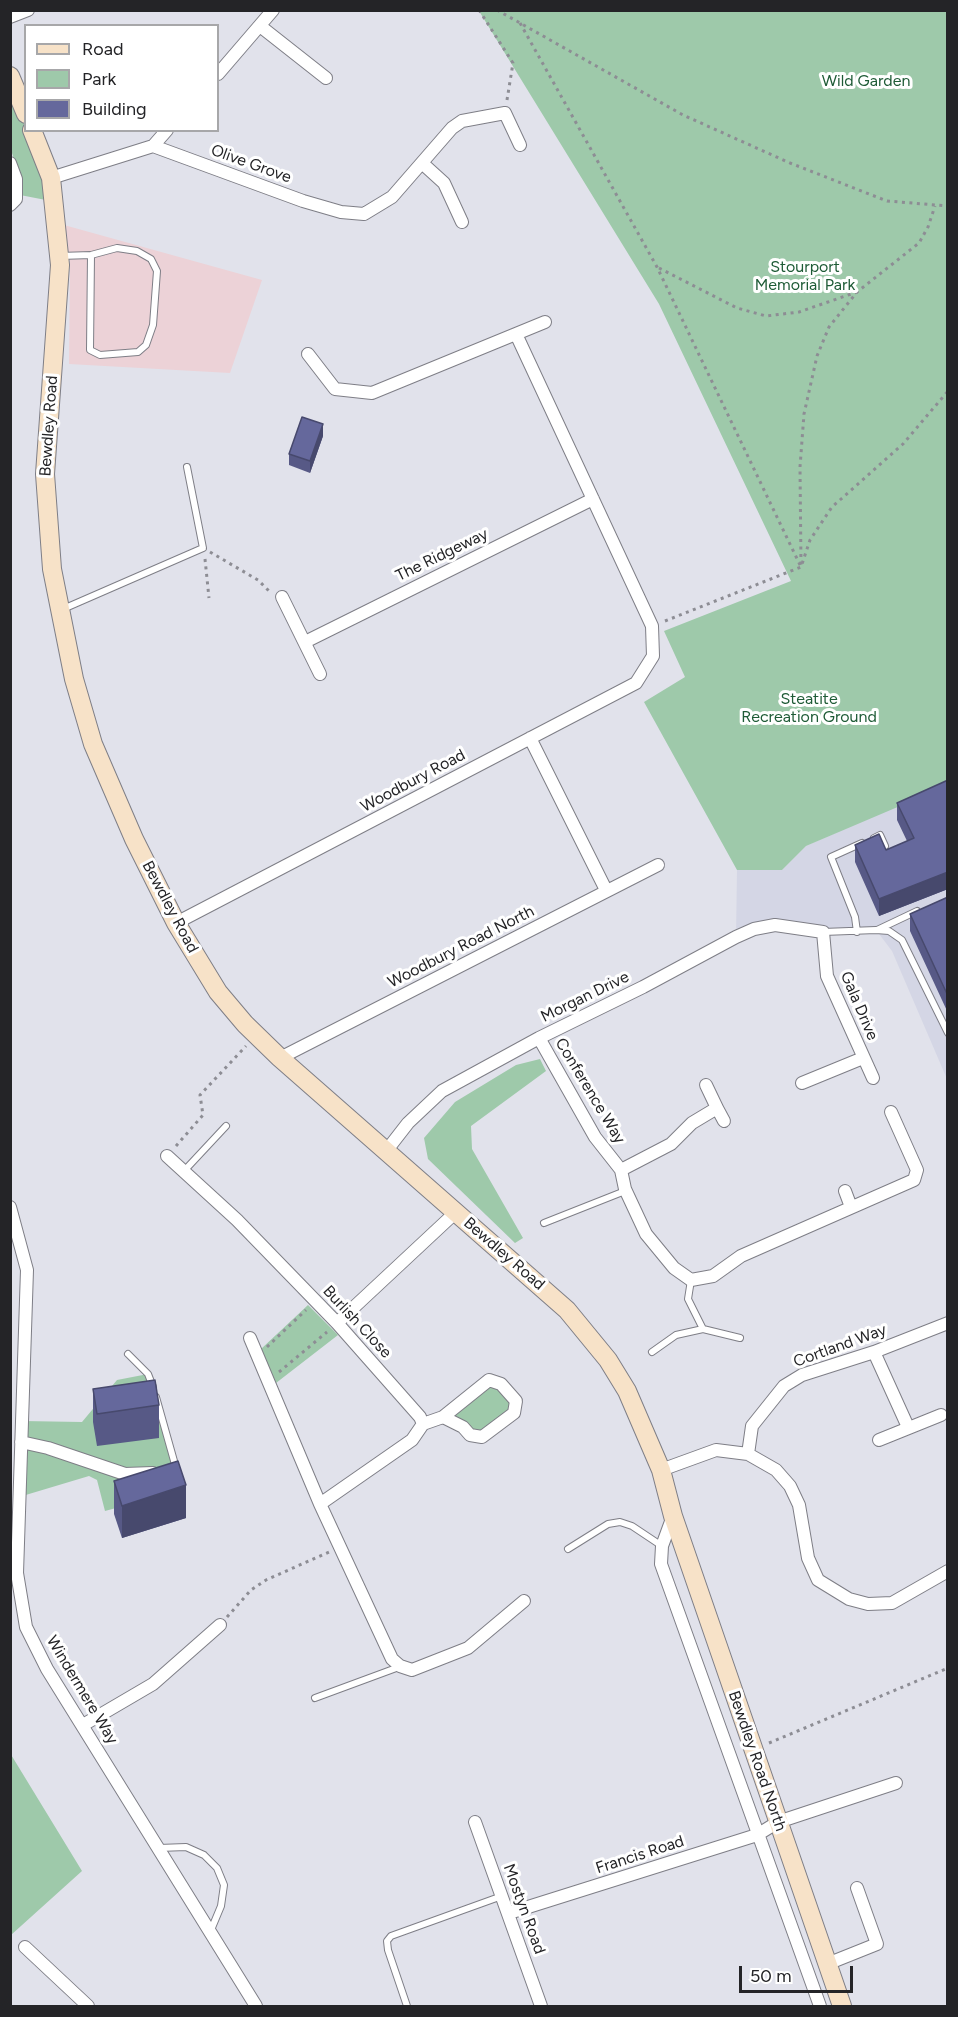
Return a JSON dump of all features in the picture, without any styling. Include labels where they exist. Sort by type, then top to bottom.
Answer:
[{"type":"main road","points":[[10,76],[24,109]]},
{"type":"main road","name":"Bewdley Road","points":[[33,132],[51,178],[60,256],[45,474],[52,569],[74,679],[93,744],[134,839],[176,923],[218,992],[256,1035],[525,1271],[587,1331],[627,1391],[661,1470],[673,1516]]},
{"type":"main road","name":"Bewdley Road North","points":[[673,1516],[842,2007]]},
{"type":"street","points":[[10,17],[28,10]]},
{"type":"street","points":[[219,73],[273,10]]},
{"type":"street","points":[[260,27],[326,78]]},
{"type":"street","points":[[505,113],[520,145]]},
{"type":"street","name":"Olive Grove","points":[[153,146],[303,201],[341,212],[364,214],[392,197],[452,128],[462,121],[505,113]]},
{"type":"street","points":[[51,178],[153,146],[165,132]]},
{"type":"street","points":[[10,163],[16,178],[16,199],[10,205]]},
{"type":"street","points":[[422,163],[444,183],[462,222]]},
{"type":"street","points":[[308,354],[334,389],[372,393],[545,322]]},
{"type":"street","points":[[516,334],[652,626]]},
{"type":"street","name":"The Ridgeway","points":[[305,642],[592,499]]},
{"type":"street","points":[[282,597],[320,674]]},
{"type":"street","name":"Woodbury Road","points":[[176,923],[636,683],[653,656],[652,626]]},
{"type":"street","points":[[530,738],[606,890]]},
{"type":"street","name":"Woodbury Road North","points":[[280,1058],[658,865]]},
{"type":"street","name":"Morgan Drive","points":[[387,1150],[408,1123],[442,1091],[538,1038],[754,929],[775,925],[823,932]]},
{"type":"street","name":"Gala Drive","points":[[823,932],[827,976],[873,1078]]},
{"type":"street","name":"Conference Way","points":[[538,1038],[595,1137],[621,1170],[626,1191],[646,1234],[674,1268],[691,1280]]},
{"type":"street","name":"Gala Drive","points":[[801,1083],[863,1058]]},
{"type":"street","points":[[706,1084],[724,1121]]},
{"type":"street","points":[[621,1170],[671,1144],[692,1123],[717,1108]]},
{"type":"street","points":[[691,1280],[713,1276],[741,1256],[914,1180],[917,1170],[891,1112]]},
{"type":"street","name":"Burlish Close","points":[[167,1156],[237,1220],[316,1301],[414,1409],[423,1424]]},
{"type":"street","points":[[845,1191],[851,1207]]},
{"type":"street","points":[[337,1323],[456,1212]]},
{"type":"street","name":"Windermere Way","points":[[11,1214],[27,1270],[21,1443],[15,1474],[18,1573],[26,1628],[47,1669],[256,2007]]},
{"type":"street","name":"Cortland Way","points":[[748,1454],[752,1426],[784,1386],[802,1375],[874,1352],[948,1323]]},
{"type":"street","points":[[249,1338],[320,1504],[392,1659],[400,1666],[412,1670],[468,1648],[524,1601]]},
{"type":"street","points":[[874,1352],[908,1427]]},
{"type":"street","points":[[320,1504],[412,1440],[423,1424],[443,1417],[460,1403],[489,1380],[495,1380],[516,1401],[517,1407],[514,1413],[482,1437],[470,1435],[463,1427],[459,1418],[460,1403]]},
{"type":"street","points":[[879,1440],[941,1415]]},
{"type":"street","points":[[443,1417],[463,1427]]},
{"type":"street","points":[[21,1443],[48,1448],[125,1474],[177,1471]]},
{"type":"street","points":[[661,1470],[716,1450],[748,1454],[776,1470],[790,1486],[799,1505],[808,1558],[818,1580],[835,1593],[868,1604],[892,1603],[948,1571]]},
{"type":"street","points":[[673,1516],[662,1546],[661,1564],[820,2007]]},
{"type":"street","points":[[83,1725],[153,1684],[220,1625]]},
{"type":"street","name":"Francis Road","points":[[509,1913],[757,1835],[778,1822],[896,1784]]},
{"type":"street","name":"Mostyn Road","points":[[475,1822],[541,2007]]},
{"type":"street","points":[[827,1964],[877,1944],[857,1888]]},
{"type":"street","points":[[25,1947],[88,2007]]},
{"type":"lane","points":[[60,256],[91,255],[112,248],[137,251],[151,259],[157,271],[153,325],[146,345],[138,352],[100,355],[90,350],[91,255]]},
{"type":"lane","points":[[60,611],[203,548],[187,467]]},
{"type":"lane","points":[[857,932],[855,917],[831,857],[880,835],[885,846]]},
{"type":"lane","points":[[876,930],[926,907]]},
{"type":"lane","points":[[823,932],[889,931],[902,940],[948,1033]]},
{"type":"lane","points":[[184,1171],[226,1126]]},
{"type":"lane","points":[[544,1223],[626,1191]]},
{"type":"lane","points":[[691,1280],[688,1299],[703,1329]]},
{"type":"lane","points":[[652,1352],[676,1335],[703,1329],[740,1338]]},
{"type":"lane","points":[[128,1354],[148,1374],[162,1412],[177,1471]]},
{"type":"lane","points":[[568,1549],[608,1524],[620,1522],[632,1526],[662,1546]]},
{"type":"lane","points":[[315,1698],[400,1666]]},
{"type":"lane","points":[[157,1848],[186,1847],[204,1855],[217,1868],[224,1885],[221,1906],[210,1930]]},
{"type":"lane","points":[[407,2007],[388,1950],[387,1941],[391,1936],[503,1896]]},
{"type":"path","points":[[479,10],[513,63],[505,113]]},
{"type":"path","points":[[497,10],[683,115],[790,163],[887,201],[948,206]]},
{"type":"path","points":[[520,23],[657,267],[801,567]]},
{"type":"path","points":[[801,567],[800,467],[804,414],[817,356],[829,327],[857,292],[919,243],[928,227],[935,206]]},
{"type":"path","points":[[657,267],[716,299],[766,316],[799,312],[857,292]]},
{"type":"path","points":[[652,626],[801,567],[810,540],[832,507],[903,444],[948,391]]},
{"type":"path","points":[[203,548],[258,580],[274,596],[282,597]]},
{"type":"path","points":[[203,548],[209,598]]},
{"type":"path","points":[[167,1156],[203,1115],[200,1095],[256,1035]]},
{"type":"path","points":[[258,1357],[316,1301]]},
{"type":"path","points":[[268,1381],[337,1323]]},
{"type":"path","points":[[220,1625],[251,1590],[266,1580],[340,1547]]},
{"type":"path","points":[[753,1749],[948,1668]]},
{"type":"shaded area","points":[[64,225],[262,280],[230,373],[69,364],[70,261]]},
{"type":"shaded area","points":[[944,785],[947,786],[947,1079],[892,951],[876,930],[857,932],[775,925],[736,937],[737,870],[782,870],[806,846]]},
{"type":"green space","name":"Stourport Memorial Park","points":[[479,11],[947,11],[947,786],[806,846],[782,870],[737,870],[644,702],[685,677],[664,631],[791,581],[659,304]]},
{"type":"green space","points":[[10,87],[24,122],[24,132],[27,132],[51,201],[20,195],[20,178],[11,150]]},
{"type":"green space","points":[[540,1059],[546,1071],[471,1126],[472,1149],[523,1238],[515,1243],[428,1159],[424,1138],[455,1102],[516,1065]]},
{"type":"green space","points":[[308,1305],[338,1335],[276,1383],[261,1349]]},
{"type":"green space","points":[[148,1374],[162,1412],[178,1491],[105,1511],[97,1480],[89,1476],[19,1497],[22,1421],[82,1422],[117,1380]]},
{"type":"green space","points":[[489,1380],[517,1407],[482,1437],[443,1417]]},
{"type":"green space","points":[[10,1753],[82,1871],[11,1935],[10,1935]]},
{"type":"building","points":[[302,417],[323,424],[310,461],[289,454]]},
{"type":"building","points":[[948,780],[948,872],[879,899],[855,845],[879,834],[886,850],[914,838],[897,803]]},
{"type":"building","points":[[948,897],[948,996],[910,914]]},
{"type":"building","points":[[155,1380],[159,1405],[97,1414],[93,1389]]},
{"type":"building","points":[[178,1461],[186,1485],[122,1506],[114,1481]]},
{"type":"park label","name":"Wild Garden","points":[[866,81]]},
{"type":"park label","name":"Steatite Recreation Ground","points":[[809,708]]}]
